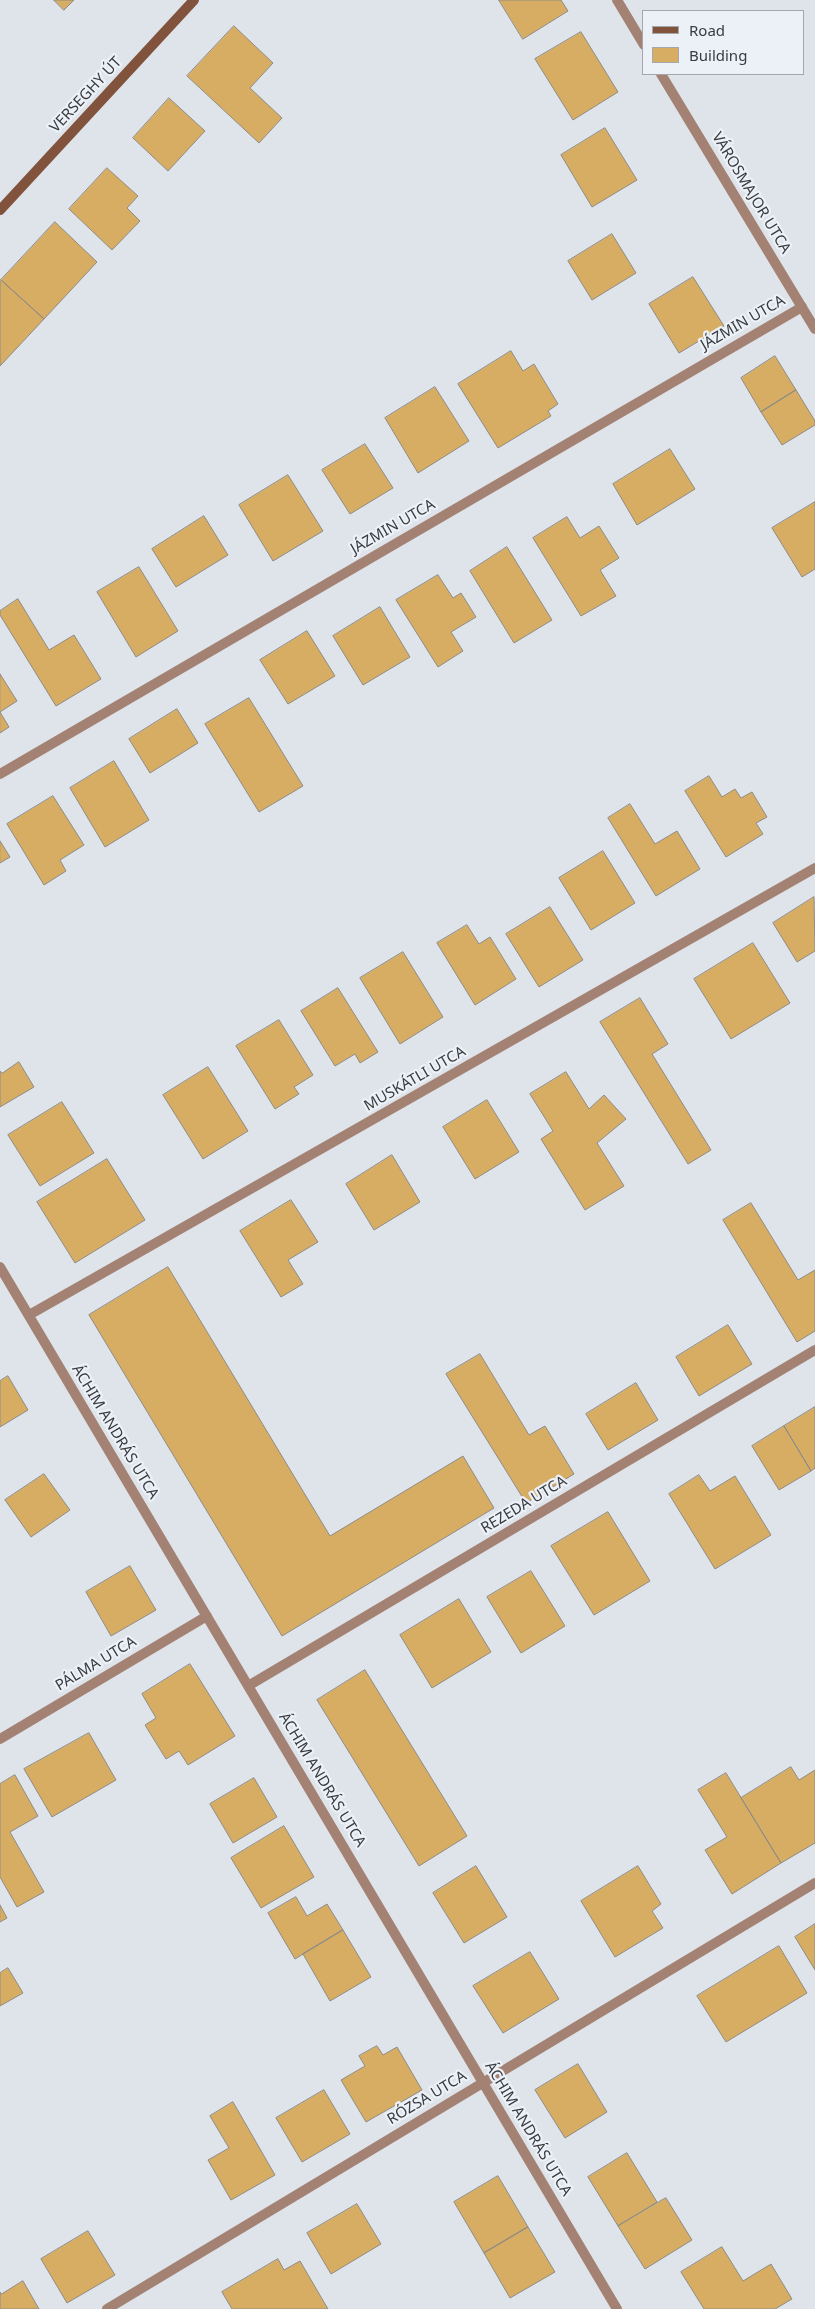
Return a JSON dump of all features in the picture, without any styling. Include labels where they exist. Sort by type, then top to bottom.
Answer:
[{"type":"main road","name":"VERSEGHY ÚT","points":[[0,210],[194,0]]},
{"type":"street","points":[[616,0],[642,42]]},
{"type":"street","name":"VÁROSMAJOR UTCA","points":[[662,75],[815,329]]},
{"type":"street","name":"JÁZMIN UTCA","points":[[0,774],[802,307]]},
{"type":"street","name":"MUSKÁTLI UTCA","points":[[29,1315],[815,868]]},
{"type":"street","name":"ÁCHIM ANDRÁS UTCA","points":[[0,1267],[617,2309]]},
{"type":"street","name":"REZEDA UTCA","points":[[248,1686],[815,1350]]},
{"type":"street","name":"PÁLMA UTCA","points":[[0,1739],[207,1616]]},
{"type":"street","name":"RÓZSA UTCA","points":[[107,2309],[815,1882]]},
{"type":"building","points":[[54,0],[74,0],[64,10]]},
{"type":"building","points":[[499,0],[561,0],[568,11],[523,39]]},
{"type":"building","points":[[234,26],[273,63],[250,88],[282,118],[259,143],[187,76]]},
{"type":"building","points":[[581,32],[618,92],[573,120],[535,59]]},
{"type":"building","points":[[169,98],[205,131],[168,171],[133,138]]},
{"type":"building","points":[[605,128],[637,180],[592,207],[561,155]]},
{"type":"building","points":[[107,168],[138,196],[127,208],[140,221],[112,250],[69,209]]},
{"type":"building","points":[[55,222],[97,262],[44,319],[1,280]]},
{"type":"building","points":[[612,234],[636,273],[592,300],[568,261]]},
{"type":"building","points":[[693,277],[724,326],[679,353],[649,304]]},
{"type":"building","points":[[0,281],[44,319],[0,366]]},
{"type":"building","points":[[511,351],[523,371],[534,364],[558,404],[548,411],[551,416],[498,448],[458,384]]},
{"type":"building","points":[[775,356],[796,390],[761,412],[741,378]]},
{"type":"building","points":[[435,387],[469,441],[418,473],[385,418]]},
{"type":"building","points":[[796,390],[815,421],[815,425],[782,445],[761,412]]},
{"type":"building","points":[[365,444],[393,488],[350,514],[322,470]]},
{"type":"building","points":[[670,449],[695,489],[637,525],[613,484]]},
{"type":"building","points":[[288,475],[323,531],[273,561],[239,505]]},
{"type":"building","points":[[815,502],[815,569],[802,577],[772,528]]},
{"type":"building","points":[[204,516],[228,555],[176,587],[152,549]]},
{"type":"building","points":[[567,517],[580,538],[599,526],[619,558],[600,570],[616,596],[581,616],[533,538]]},
{"type":"building","points":[[507,547],[552,620],[514,643],[470,571]]},
{"type":"building","points":[[139,567],[178,631],[136,657],[97,592]]},
{"type":"building","points":[[438,575],[453,598],[461,593],[476,617],[451,632],[463,651],[438,667],[396,600]]},
{"type":"building","points":[[18,599],[49,650],[74,635],[101,679],[56,706],[0,615],[0,611]]},
{"type":"building","points":[[380,607],[410,657],[363,685],[333,636]]},
{"type":"building","points":[[307,631],[335,676],[288,704],[260,660]]},
{"type":"building","points":[[0,674],[17,701],[0,712]]},
{"type":"building","points":[[249,698],[303,786],[259,812],[205,724]]},
{"type":"building","points":[[177,709],[198,743],[150,773],[129,739]]},
{"type":"building","points":[[0,712],[9,727],[0,733]]},
{"type":"building","points":[[114,761],[149,820],[105,847],[70,788]]},
{"type":"building","points":[[709,776],[722,797],[735,789],[741,798],[752,792],[767,817],[756,823],[763,834],[726,857],[685,791]]},
{"type":"building","points":[[53,796],[84,845],[60,860],[66,871],[44,885],[7,824]]},
{"type":"building","points":[[630,804],[655,844],[677,831],[700,869],[656,896],[608,818]]},
{"type":"building","points":[[0,841],[10,857],[0,863]]},
{"type":"building","points":[[603,851],[635,903],[591,930],[559,878]]},
{"type":"building","points":[[814,897],[815,951],[797,962],[773,923]]},
{"type":"building","points":[[550,907],[583,960],[539,987],[506,934]]},
{"type":"building","points":[[467,925],[479,944],[490,937],[516,979],[475,1005],[437,943]]},
{"type":"building","points":[[753,943],[790,1003],[731,1039],[694,979]]},
{"type":"building","points":[[403,952],[443,1017],[400,1044],[360,978]]},
{"type":"building","points":[[338,988],[378,1052],[360,1063],[355,1054],[335,1066],[301,1011]]},
{"type":"building","points":[[640,998],[668,1044],[652,1054],[711,1150],[688,1164],[600,1022]]},
{"type":"building","points":[[279,1020],[313,1075],[294,1087],[299,1094],[275,1109],[236,1046]]},
{"type":"building","points":[[19,1062],[34,1087],[0,1107],[0,1071],[2,1073]]},
{"type":"building","points":[[208,1067],[248,1131],[203,1159],[163,1095]]},
{"type":"building","points":[[566,1072],[589,1109],[604,1095],[626,1119],[597,1143],[624,1186],[585,1210],[541,1139],[553,1131],[530,1094]]},
{"type":"building","points":[[487,1100],[519,1152],[475,1179],[443,1127]]},
{"type":"building","points":[[62,1102],[94,1153],[40,1186],[8,1135]]},
{"type":"building","points":[[392,1155],[420,1202],[374,1230],[346,1184]]},
{"type":"building","points":[[107,1159],[145,1220],[75,1263],[37,1202]]},
{"type":"building","points":[[291,1200],[318,1242],[288,1260],[303,1284],[281,1297],[240,1231]]},
{"type":"building","points":[[751,1203],[798,1280],[815,1270],[815,1331],[797,1342],[723,1220]]},
{"type":"building","points":[[168,1267],[330,1536],[463,1456],[494,1508],[282,1636],[89,1315]]},
{"type":"building","points":[[728,1325],[752,1364],[699,1396],[676,1357]]},
{"type":"building","points":[[480,1354],[529,1435],[545,1426],[574,1474],[526,1503],[446,1374]]},
{"type":"building","points":[[8,1376],[28,1410],[0,1427],[0,1381]]},
{"type":"building","points":[[636,1383],[658,1420],[608,1450],[586,1414]]},
{"type":"building","points":[[815,1407],[815,1468],[811,1471],[784,1426]]},
{"type":"building","points":[[784,1426],[811,1471],[779,1490],[752,1446]]},
{"type":"building","points":[[44,1474],[70,1510],[31,1537],[5,1500]]},
{"type":"building","points":[[699,1475],[710,1491],[735,1476],[771,1535],[715,1569],[669,1494]]},
{"type":"building","points":[[608,1512],[650,1581],[594,1615],[551,1546]]},
{"type":"building","points":[[130,1566],[156,1610],[111,1636],[86,1592]]},
{"type":"building","points":[[531,1571],[565,1626],[521,1653],[487,1597]]},
{"type":"building","points":[[459,1599],[491,1652],[432,1688],[400,1635]]},
{"type":"building","points":[[190,1664],[235,1736],[188,1765],[179,1751],[166,1759],[145,1725],[156,1718],[142,1694]]},
{"type":"building","points":[[365,1670],[467,1836],[419,1866],[317,1700]]},
{"type":"building","points":[[89,1733],[116,1780],[52,1817],[24,1769]]},
{"type":"building","points":[[791,1767],[799,1780],[815,1770],[815,1843],[781,1863],[741,1798]]},
{"type":"building","points":[[726,1773],[781,1863],[732,1894],[705,1850],[727,1837],[698,1790]]},
{"type":"building","points":[[15,1775],[38,1816],[10,1832],[44,1892],[17,1907],[0,1877],[0,1784]]},
{"type":"building","points":[[254,1778],[277,1817],[233,1843],[210,1804]]},
{"type":"building","points":[[284,1826],[314,1877],[261,1908],[231,1858]]},
{"type":"building","points":[[476,1866],[507,1917],[464,1943],[433,1893]]},
{"type":"building","points":[[638,1866],[661,1904],[652,1911],[663,1928],[615,1957],[581,1901]]},
{"type":"building","points":[[296,1897],[307,1916],[327,1904],[343,1930],[295,1959],[268,1913]]},
{"type":"building","points":[[0,1905],[7,1918],[0,1922]]},
{"type":"building","points":[[815,1924],[815,1970],[795,1937]]},
{"type":"building","points":[[343,1930],[371,1977],[330,2001],[303,1954]]},
{"type":"building","points":[[779,1946],[807,1993],[726,2042],[697,1996]]},
{"type":"building","points":[[530,1952],[559,1999],[503,2033],[473,1986]]},
{"type":"building","points":[[8,1968],[23,1993],[0,2006],[0,1973]]},
{"type":"building","points":[[377,2046],[383,2055],[397,2047],[422,2090],[366,2122],[341,2080],[365,2066],[359,2056]]},
{"type":"building","points":[[578,2064],[607,2112],[565,2138],[535,2090]]},
{"type":"building","points":[[324,2090],[350,2134],[302,2162],[276,2118]]},
{"type":"building","points":[[233,2102],[275,2175],[231,2200],[208,2160],[229,2148],[210,2116]]},
{"type":"building","points":[[627,2153],[657,2202],[618,2226],[588,2177]]},
{"type":"building","points":[[498,2176],[528,2227],[484,2253],[454,2202]]},
{"type":"building","points":[[666,2198],[692,2240],[645,2269],[618,2226]]},
{"type":"building","points":[[357,2204],[381,2244],[331,2274],[307,2233]]},
{"type":"building","points":[[528,2227],[555,2272],[510,2298],[484,2253]]},
{"type":"building","points":[[88,2231],[115,2275],[67,2303],[41,2259]]},
{"type":"building","points":[[722,2247],[743,2281],[771,2264],[792,2299],[775,2309],[704,2309],[681,2272]]},
{"type":"building","points":[[278,2259],[284,2270],[300,2261],[328,2309],[232,2309],[222,2292]]},
{"type":"building","points":[[23,2281],[39,2309],[0,2309],[0,2292],[1,2294]]}]
